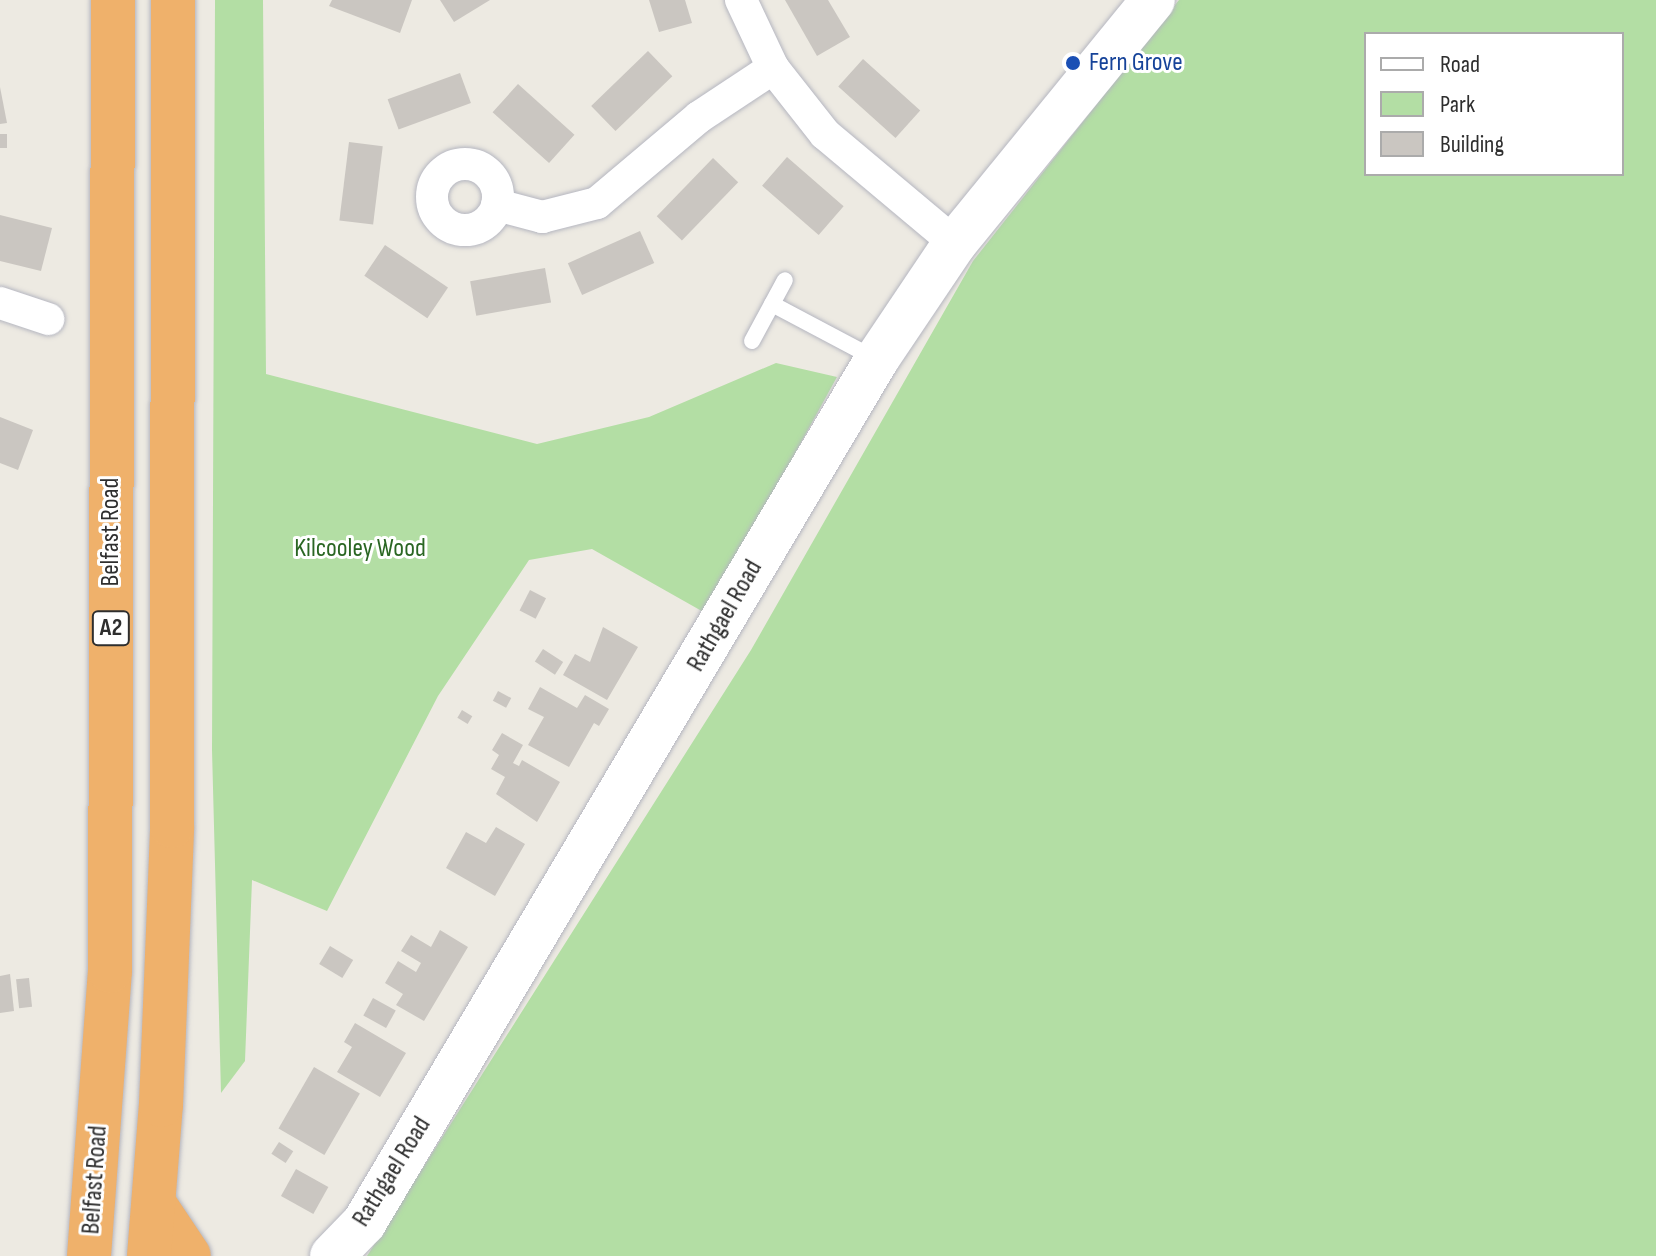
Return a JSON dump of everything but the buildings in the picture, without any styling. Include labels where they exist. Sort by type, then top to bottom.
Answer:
[{"type":"highway","name":"Belfast Road","points":[[89,1256],[110,971],[113,0]]},
{"type":"highway","points":[[149,1256],[155,1205],[172,826],[173,0]]},
{"type":"highway","points":[[155,1205],[189,1256]]},
{"type":"street","points":[[741,0],[773,68],[825,134],[955,243]]},
{"type":"street","name":"Rathgael Road","points":[[332,1256],[364,1223],[877,359],[955,243],[1153,0]]},
{"type":"street","points":[[497,205],[542,217],[597,203],[699,117],[773,68]]},
{"type":"street","points":[[0,303],[48,319]]},
{"type":"lane","points":[[752,341],[785,280]]},
{"type":"lane","points":[[772,304],[877,359]]},
{"type":"green space","name":"Kilcooley Wood","points":[[215,0],[263,0],[266,374],[537,444],[649,417],[776,363],[837,377],[707,614],[592,549],[529,560],[438,696],[327,911],[252,880],[245,1061],[221,1093],[212,750]]},
{"type":"green space","points":[[1179,0],[1656,0],[1656,1256],[367,1256],[751,650],[973,261]]},
{"type":"place","name":"Fern Grove","points":[[1073,63]]}]
